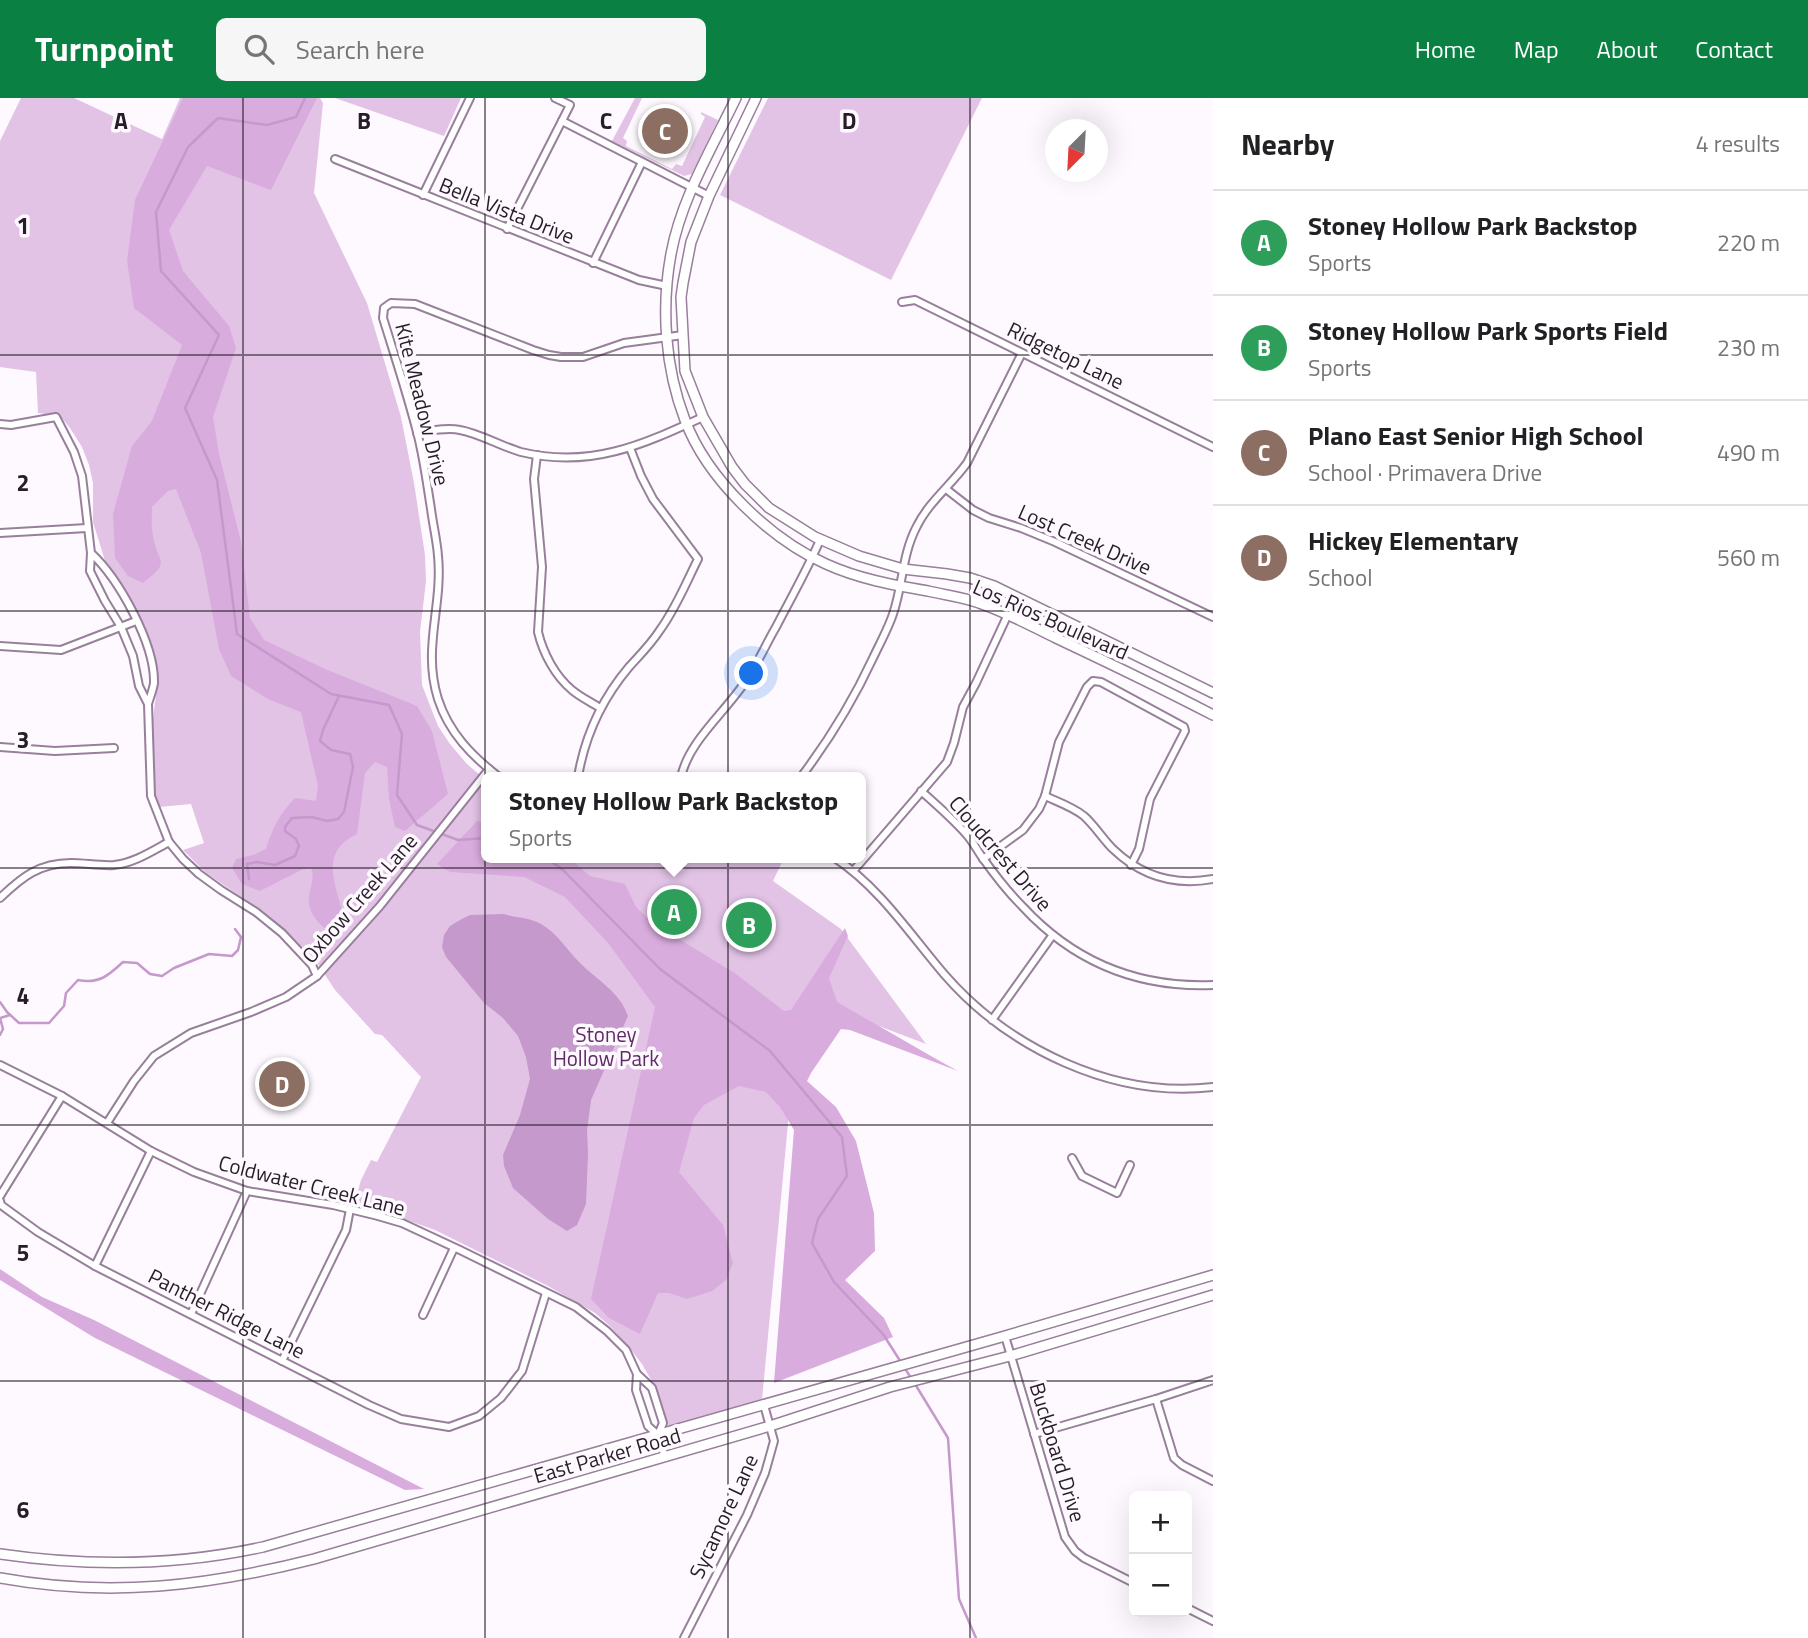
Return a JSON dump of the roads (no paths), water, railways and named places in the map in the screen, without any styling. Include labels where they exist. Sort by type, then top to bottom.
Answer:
[{"type":"main road","name":"Los Rios Boulevard","points":[[736,98],[692,188],[671,253],[666,337],[671,378],[687,424],[702,454],[729,490],[752,515],[775,534],[812,557],[852,575],[876,582],[979,603],[1213,715]]},
{"type":"main road","name":"Los Rios Boulevard","points":[[756,98],[709,196],[691,242],[681,298],[685,371],[703,417],[745,484],[769,508],[820,540],[859,556],[903,569],[970,578],[993,586],[1213,693]]},
{"type":"main road","name":"East Parker Road","points":[[0,1553],[85,1563],[137,1564],[180,1561],[263,1547],[1213,1275]]},
{"type":"main road","points":[[1197,1279],[1201,1298]]},
{"type":"main road","name":"East Parker Road","points":[[0,1578],[51,1585],[108,1588],[196,1584],[295,1564],[770,1426],[890,1387],[1010,1356],[1213,1295]]},
{"type":"street","points":[[423,195],[470,98]]},
{"type":"street","points":[[507,229],[570,105],[555,98]]},
{"type":"street","points":[[562,121],[709,196]]},
{"type":"street","name":"Bella Vista Drive","points":[[335,159],[593,263],[639,280],[667,286]]},
{"type":"street","points":[[593,263],[642,162]]},
{"type":"street","name":"Ridgetop Lane","points":[[902,302],[915,300],[1213,447]]},
{"type":"street","name":"Kite Meadow Drive","points":[[493,772],[470,753],[456,734],[442,709],[435,687],[431,642],[439,572],[438,556],[422,455],[383,318],[384,308],[391,303],[415,304],[541,352],[561,357],[583,357],[624,343],[666,337]]},
{"type":"street","points":[[666,337],[683,335]]},
{"type":"street","points":[[805,772],[825,745],[855,695],[890,624],[901,586],[908,546],[916,527],[929,506],[956,479],[967,463],[1022,353]]},
{"type":"street","points":[[0,424],[11,425],[56,417],[74,452],[82,476],[91,553],[90,571],[121,627],[133,656],[139,686],[148,704]]},
{"type":"street","points":[[417,433],[443,429],[461,430],[506,448],[537,455],[556,458],[584,457],[630,448],[703,417]]},
{"type":"street","points":[[579,772],[583,751],[600,708],[671,614],[698,559],[653,499],[630,448]]},
{"type":"street","points":[[537,455],[534,480],[542,567],[538,632],[540,642],[556,673],[571,690],[600,708]]},
{"type":"street","name":"Lost Creek Drive","points":[[946,489],[973,510],[989,518],[1055,542],[1213,617]]},
{"type":"street","points":[[0,533],[87,528]]},
{"type":"street","points":[[683,772],[693,748],[748,677],[820,540]]},
{"type":"street","points":[[91,553],[104,565],[145,639],[154,684],[148,704],[151,796],[169,842],[199,874],[282,933],[312,965],[317,976]]},
{"type":"street","points":[[866,855],[947,762],[963,708],[1016,597]]},
{"type":"street","points":[[0,646],[61,650],[136,621]]},
{"type":"street","points":[[983,859],[1023,830],[1039,809],[1059,742],[1087,687],[1093,681],[1101,682],[1184,727],[1185,731],[1150,799],[1139,849],[1130,865]]},
{"type":"street","points":[[0,747],[55,751],[114,748]]},
{"type":"street","name":"Oxbow Creek Lane","points":[[107,1123],[154,1056],[191,1033],[286,997],[317,976],[380,906],[481,779]]},
{"type":"street","name":"Cloudcrest Drive","points":[[921,791],[946,812],[969,837],[983,859],[1021,905],[1052,936],[1115,971],[1165,984],[1213,985]]},
{"type":"street","points":[[1045,796],[1083,816],[1130,865],[1146,873],[1179,881],[1213,879]]},
{"type":"street","points":[[0,898],[22,877],[48,866],[68,863],[114,865],[132,861],[169,842]]},
{"type":"street","points":[[842,863],[873,888],[946,976],[992,1020],[1042,1052],[1073,1066],[1136,1083],[1165,1087],[1213,1087]]},
{"type":"street","points":[[853,870],[859,863]]},
{"type":"street","points":[[992,1020],[1052,936]]},
{"type":"street","name":"Coldwater Creek Lane","points":[[0,1065],[62,1096],[150,1151],[194,1172],[247,1191],[350,1209],[402,1223],[576,1307],[626,1350],[637,1374],[652,1388],[663,1423],[658,1435]]},
{"type":"street","points":[[0,1201],[62,1096]]},
{"type":"street","points":[[95,1266],[150,1151]]},
{"type":"street","points":[[1072,1158],[1082,1176],[1117,1193],[1130,1165]]},
{"type":"street","points":[[191,1314],[247,1191]]},
{"type":"street","name":"Panther Ridge Lane","points":[[0,1201],[38,1232],[95,1266],[401,1419],[449,1427],[480,1416],[501,1398],[522,1371],[546,1293]]},
{"type":"street","points":[[282,1361],[346,1230],[350,1209]]},
{"type":"street","points":[[423,1315],[454,1248]]},
{"type":"street","name":"Buckboard Drive","points":[[1005,1336],[1065,1537],[1084,1558],[1129,1580]]},
{"type":"street","name":"Coldwater Creek Lane","points":[[637,1374],[636,1390],[648,1426],[658,1435],[665,1457]]},
{"type":"street","points":[[1034,1434],[1213,1380]]},
{"type":"street","points":[[1156,1399],[1174,1458],[1213,1481]]},
{"type":"street","name":"Sycamore Lane","points":[[684,1638],[757,1493],[773,1449],[773,1437],[764,1405]]},
{"type":"street","points":[[1192,1610],[1213,1621]]},
{"type":"waterway","points":[[305,98],[296,117],[267,125],[218,118],[188,147],[156,212],[161,271],[219,335],[185,408],[217,480],[237,634],[331,694],[389,705],[402,734],[397,795],[417,825],[458,840],[481,838]]},
{"type":"waterway","points":[[249,879],[247,864],[257,862],[275,865],[295,856],[299,846],[296,839],[285,831],[292,818],[312,817],[327,821],[338,819],[344,812],[353,767],[350,754],[331,750],[320,741],[339,696]]},
{"type":"waterway","points":[[554,863],[660,969],[770,1051],[842,1137],[847,1176],[818,1219],[812,1243],[834,1282],[883,1334],[911,1378]]},
{"type":"waterway","points":[[0,1002],[19,1023],[49,1023],[64,1006],[66,993],[78,980],[92,981],[103,978],[123,962],[137,963],[150,974],[162,976],[174,968],[209,954],[232,956],[238,950],[241,937],[235,929]]},
{"type":"waterway","points":[[0,1035],[3,1029],[0,1018],[10,1015]]},
{"type":"waterway","points":[[915,1384],[948,1438],[959,1599],[976,1638]]},
{"type":"place","name":"Plano East Senior High School","points":[[665,131]]},
{"type":"place","name":"Stoney Hollow Park Backstop","points":[[674,912]]},
{"type":"place","name":"Stoney Hollow Park Sports Field","points":[[749,925]]},
{"type":"place","name":"Hickey Elementary","points":[[282,1084]]},
{"type":"park label","name":"Stoney Hollow Park","points":[[606,1046]]}]
